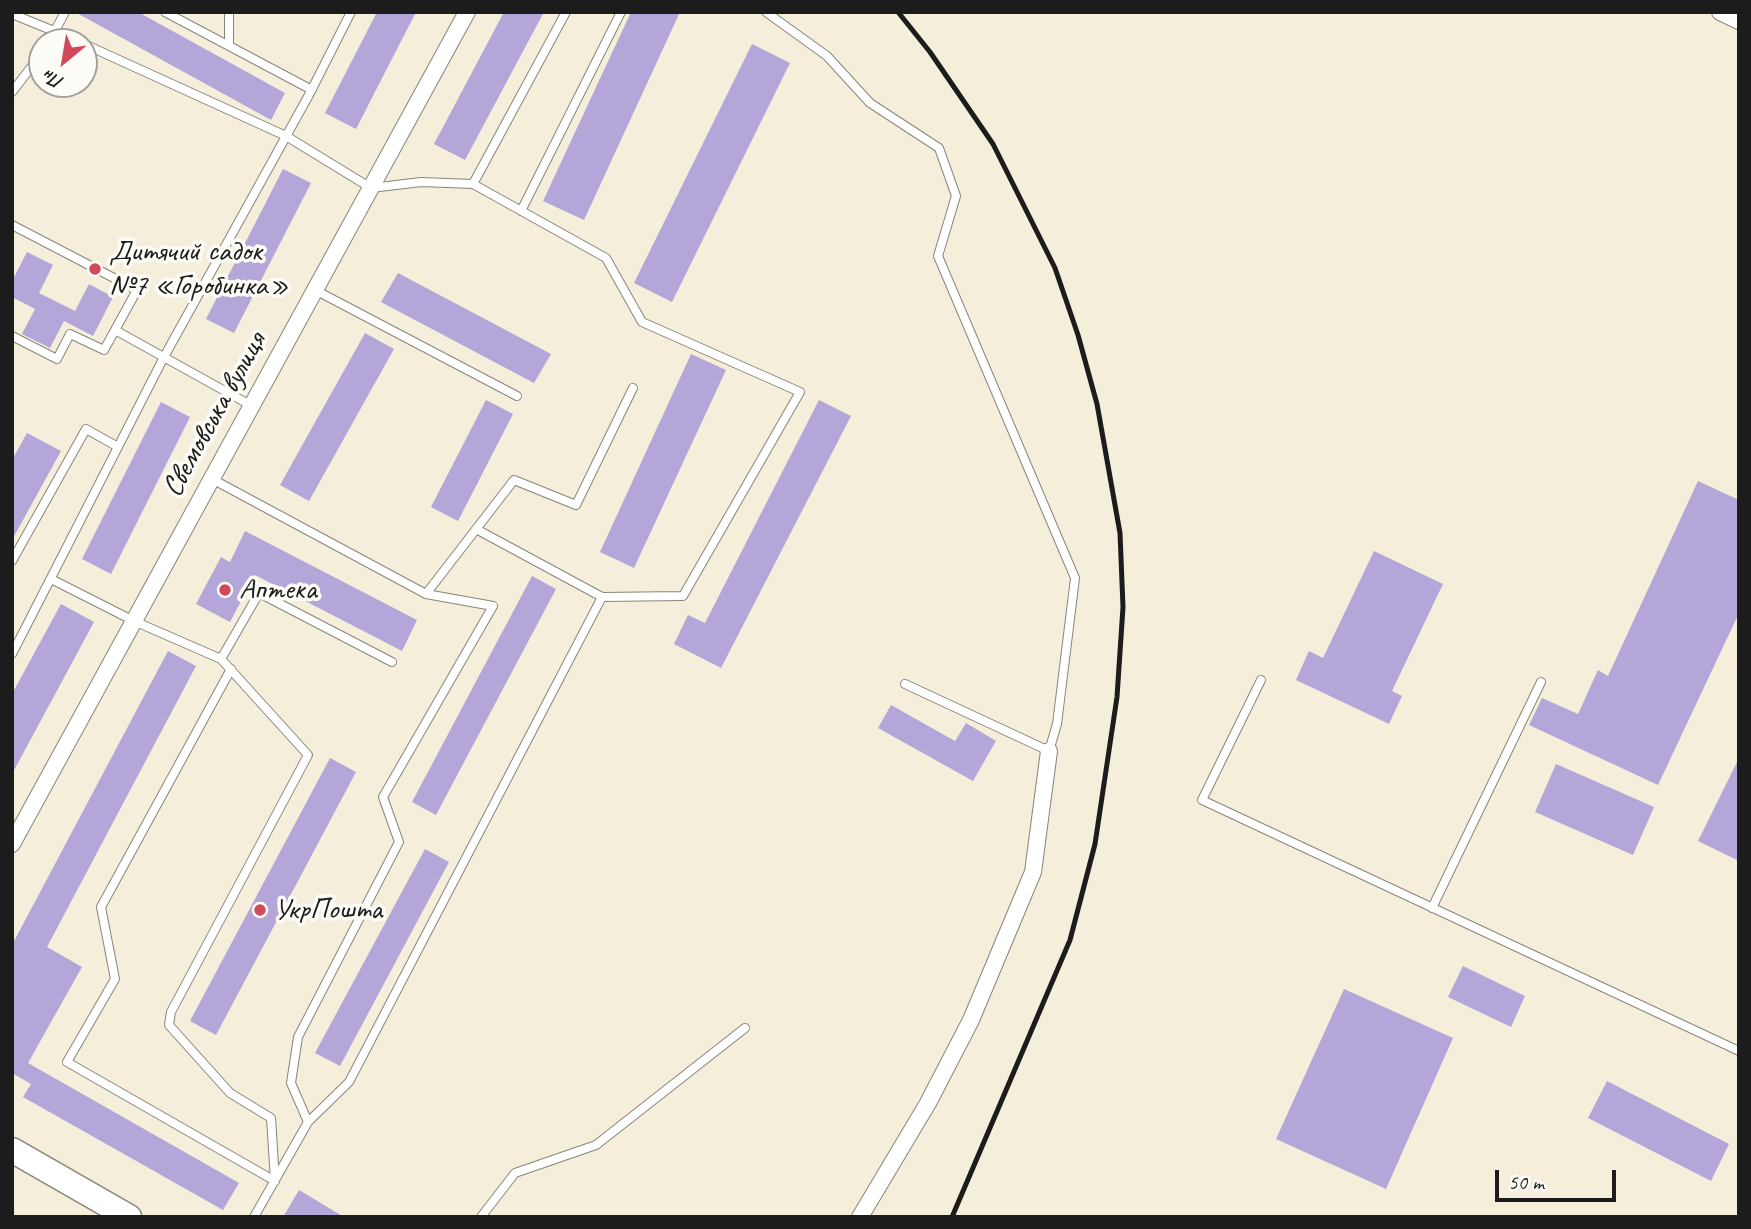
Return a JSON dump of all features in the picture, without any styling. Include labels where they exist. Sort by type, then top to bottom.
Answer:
[{"type":"main road","points":[[12,1150],[129,1217]]},
{"type":"street","name":"Свемовська вулиця","points":[[12,844],[467,12]]},
{"type":"street","points":[[1720,12],[1739,21]]},
{"type":"street","points":[[860,1217],[928,1102],[971,1020],[1033,872],[1049,751]]},
{"type":"lane","points":[[56,28],[65,12]]},
{"type":"lane","points":[[165,12],[312,90]]},
{"type":"lane","points":[[229,12],[229,46]]},
{"type":"lane","points":[[12,654],[164,357],[312,90],[351,12]]},
{"type":"lane","points":[[473,184],[566,12]]},
{"type":"lane","points":[[521,211],[621,12]]},
{"type":"lane","points":[[765,12],[827,56],[870,103],[939,148],[956,196],[938,256],[1075,578],[1057,723],[1049,751],[905,684]]},
{"type":"lane","points":[[12,14],[50,28]]},
{"type":"lane","points":[[98,50],[286,136],[371,188],[421,182],[473,184],[606,258],[642,321],[800,392],[683,596],[602,597],[476,529]]},
{"type":"lane","points":[[12,92],[28,71]]},
{"type":"lane","points":[[12,225],[137,290],[104,350],[70,334],[57,359],[12,336]]},
{"type":"lane","points":[[315,290],[517,396]]},
{"type":"lane","points":[[115,330],[252,406]]},
{"type":"lane","points":[[426,594],[514,480],[576,505],[633,388]]},
{"type":"lane","points":[[12,561],[86,429],[118,447]]},
{"type":"lane","points":[[212,479],[426,594],[493,606],[383,797],[399,842],[298,1037],[291,1083],[308,1122]]},
{"type":"lane","points":[[51,579],[134,621],[221,659],[308,755],[171,1012],[169,1025],[230,1093],[271,1118],[275,1181]]},
{"type":"lane","points":[[221,659],[258,593],[392,662]]},
{"type":"lane","points":[[254,1217],[308,1122],[349,1082],[602,597]]},
{"type":"lane","points":[[231,669],[101,906],[115,979],[68,1062],[275,1181]]},
{"type":"lane","points":[[1261,680],[1202,800],[1739,1051]]},
{"type":"lane","points":[[1432,908],[1541,682]]},
{"type":"lane","points":[[481,1217],[515,1173],[596,1145],[745,1028]]},
{"type":"building","points":[[75,12],[138,12],[285,93],[271,120]]},
{"type":"building","points":[[377,12],[416,12],[356,129],[325,113]]},
{"type":"building","points":[[504,12],[544,12],[465,160],[434,144]]},
{"type":"building","points":[[631,12],[680,12],[584,220],[543,201]]},
{"type":"building","points":[[752,44],[790,63],[672,302],[634,283]]},
{"type":"building","points":[[283,169],[311,183],[234,333],[206,319]]},
{"type":"building","points":[[27,252],[53,265],[39,293],[75,311],[89,284],[113,297],[93,336],[64,321],[50,348],[22,334],[35,309],[12,297],[12,281]]},
{"type":"building","points":[[398,273],[551,354],[534,383],[381,302]]},
{"type":"building","points":[[365,333],[394,349],[309,501],[280,485]]},
{"type":"building","points":[[691,354],[726,370],[634,568],[600,552]]},
{"type":"building","points":[[486,400],[513,414],[458,521],[431,507]]},
{"type":"building","points":[[819,400],[851,416],[721,668],[674,644],[688,615],[705,623]]},
{"type":"building","points":[[161,402],[190,417],[111,574],[82,559]]},
{"type":"building","points":[[27,433],[61,451],[12,540],[12,460]]},
{"type":"building","points":[[1698,481],[1739,500],[1739,613],[1658,785],[1529,725],[1542,698],[1578,714],[1598,670],[1608,676]]},
{"type":"building","points":[[245,531],[417,620],[402,651],[255,575],[230,622],[196,604],[221,557],[230,562]]},
{"type":"building","points":[[1374,551],[1443,584],[1392,691],[1402,696],[1389,724],[1296,680],[1309,651],[1323,658]]},
{"type":"building","points":[[532,576],[556,589],[436,815],[412,802]]},
{"type":"building","points":[[61,604],[94,622],[12,774],[12,694]]},
{"type":"building","points":[[168,651],[196,666],[47,947],[82,967],[28,1063],[239,1183],[223,1210],[23,1097],[31,1084],[12,1073],[12,945]]},
{"type":"building","points":[[891,705],[955,741],[966,723],[996,741],[973,781],[878,728]]},
{"type":"building","points":[[330,758],[356,772],[216,1035],[190,1021]]},
{"type":"building","points":[[1739,758],[1739,861],[1698,841]]},
{"type":"building","points":[[1556,764],[1654,807],[1633,855],[1535,812]]},
{"type":"building","points":[[425,849],[449,862],[340,1066],[315,1053]]},
{"type":"building","points":[[1463,966],[1525,996],[1511,1027],[1448,997]]},
{"type":"building","points":[[1344,989],[1453,1038],[1386,1189],[1276,1139]]},
{"type":"building","points":[[1607,1081],[1729,1144],[1711,1181],[1588,1118]]},
{"type":"building","points":[[299,1190],[344,1217],[283,1217]]},
{"type":"railway","points":[[898,12],[930,52],[993,144],[1055,268],[1078,335],[1097,404],[1120,533],[1123,607],[1117,697],[1095,844],[1070,940],[952,1217]]},
{"type":"place","name":"Дитячий садок №7 «Горобинка»","points":[[95,269]]},
{"type":"place","name":"Аптека","points":[[225,590]]},
{"type":"place","name":"УкрПошта","points":[[260,910]]}]
